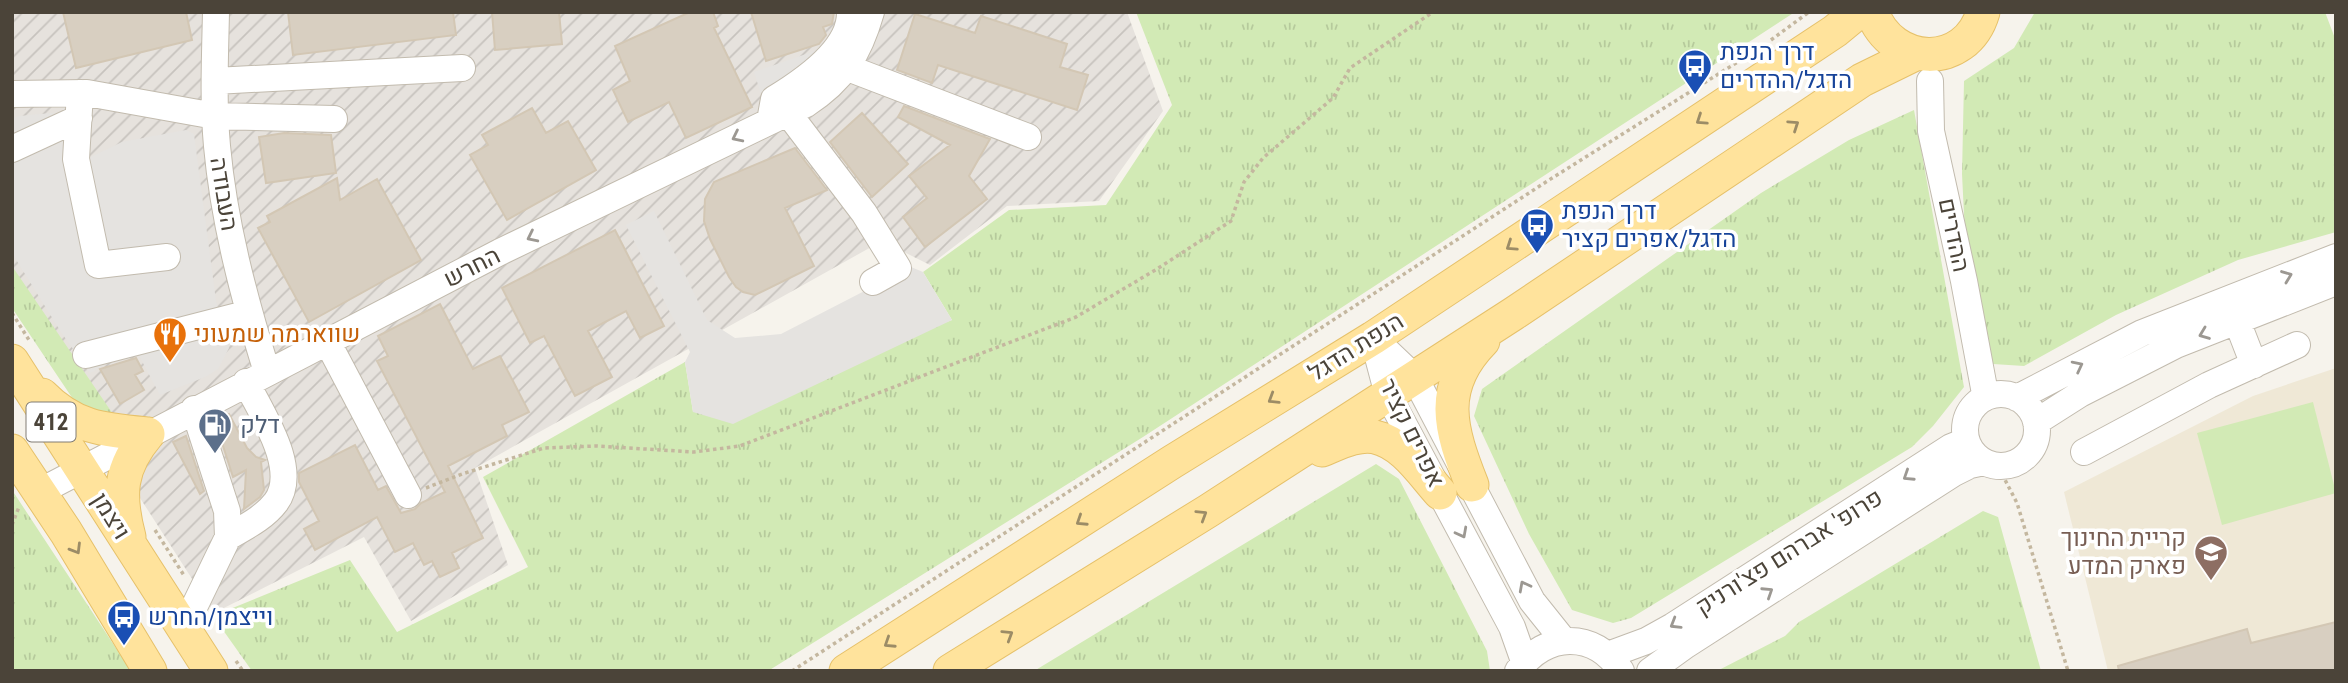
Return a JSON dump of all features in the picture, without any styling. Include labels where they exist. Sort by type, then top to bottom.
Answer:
[{"type":"main road","name":"הנפת הדגל","points":[[846,671],[1172,462],[1373,338],[1835,31],[1858,12]]},
{"type":"main road","points":[[1872,12],[1877,26],[1889,40],[1923,67]]},
{"type":"main road","points":[[950,671],[1513,314],[1862,80],[1887,65],[1923,67],[1936,54],[1959,45],[1976,28],[1983,12]]},
{"type":"main road","points":[[1456,489],[1452,393],[1459,372],[1471,353],[1513,314]]},
{"type":"main road","points":[[16,368],[52,406],[71,419],[109,430],[148,434]]},
{"type":"main road","name":"ויצמן","points":[[16,368],[211,671]]},
{"type":"main road","points":[[132,550],[122,504],[125,470],[132,452],[148,434]]},
{"type":"main road","points":[[1277,466],[1347,440],[1373,436],[1400,449],[1456,489]]},
{"type":"main road","name":"ויצמן","points":[[12,451],[150,671]]},
{"type":"street","name":"העבודה","points":[[216,12],[215,116],[227,221],[249,313],[256,377],[285,474],[278,500],[262,517],[228,537]]},
{"type":"street","points":[[849,12],[850,19],[838,48],[799,83],[774,99],[779,117],[864,213],[898,268],[873,282]]},
{"type":"street","name":"החרש","points":[[39,492],[499,252],[822,94],[850,64],[871,12]]},
{"type":"street","points":[[850,64],[1028,138]]},
{"type":"street","name":"ההדרים","points":[[1923,67],[1931,131],[1984,388]]},
{"type":"street","points":[[215,81],[462,68]]},
{"type":"street","points":[[12,94],[79,106],[215,116],[334,119]]},
{"type":"street","points":[[12,149],[79,106]]},
{"type":"street","points":[[79,106],[76,159],[97,265],[167,257]]},
{"type":"street","points":[[2017,398],[2142,333],[2336,257]]},
{"type":"street","points":[[2036,422],[2080,394],[2176,345],[2336,282]]},
{"type":"street","points":[[86,355],[249,313]]},
{"type":"street","points":[[2237,321],[2254,365]]},
{"type":"street","name":"אפרים קציר","points":[[1373,338],[1456,489],[1512,627],[1521,666]]},
{"type":"street","points":[[327,341],[408,495]]},
{"type":"street","points":[[2084,452],[2209,385],[2297,345]]},
{"type":"street","points":[[1997,394],[2017,398],[2032,412],[2036,422],[2037,433],[2028,453],[2019,460],[1991,464],[1970,450],[1966,441],[1966,420],[1977,402],[1997,394]]},
{"type":"street","points":[[183,630],[228,537],[227,511],[194,410]]},
{"type":"street","name":"פרופ' אברהם פצ'ורניק","points":[[1614,663],[1951,447],[1966,441]]},
{"type":"street","name":"פרופ' אברהם פצ'ורניק","points":[[1650,671],[1686,645],[1954,473],[1970,465],[1991,464]]},
{"type":"street","name":"אפרים קציר","points":[[1456,489],[1532,601],[1564,641]]},
{"type":"street","points":[[1521,666],[1536,651],[1549,644],[1564,641],[1587,644],[1614,663]]},
{"type":"path","points":[[408,495],[461,474],[544,448],[596,446],[694,452],[740,446],[1076,317],[1231,221],[1244,182],[1263,158],[1333,98],[1350,68],[1433,12]]},
{"type":"path","points":[[1770,41],[1809,12]]},
{"type":"path","points":[[792,671],[1549,180],[1748,55]]},
{"type":"path","points":[[1991,464],[2017,503],[2068,671]]},
{"type":"shaded area","points":[[12,12],[1127,12],[1163,111],[1099,201],[1007,206],[930,265],[882,241],[475,468],[508,565],[411,621],[364,537],[214,613],[12,299]]},
{"type":"shaded area","points":[[837,12],[856,12],[843,44],[828,69],[791,101],[768,116],[754,72],[832,45],[829,30],[840,25]]},
{"type":"shaded area","points":[[51,113],[85,117],[87,159],[122,142],[186,130],[194,134],[216,301],[229,348],[218,369],[160,395],[135,348],[90,373],[61,332],[12,253],[12,119]]},
{"type":"shaded area","points":[[654,211],[707,320],[735,338],[781,334],[911,267],[923,272],[952,320],[733,424],[693,412],[685,362],[690,352],[626,225]]},
{"type":"shaded area","name":"קריית החינוך פארק המדע","points":[[2336,368],[2336,671],[2108,671],[2064,492],[2253,396]]},
{"type":"green space","points":[[1136,12],[1795,12],[1143,437],[768,671],[252,671],[213,616],[350,560],[397,632],[528,567],[483,477],[685,362],[693,412],[952,320],[923,272],[1009,210],[1106,205],[1172,105]]},
{"type":"green space","points":[[2035,12],[2325,12],[2336,41],[2336,232],[2238,260],[2116,315],[2024,366],[1993,364],[1966,254],[1962,174],[1964,81],[2014,48]]},
{"type":"green space","points":[[1914,110],[1964,387],[1933,426],[1912,447],[1631,618],[1613,623],[1572,610],[1529,534],[1474,416],[1482,389],[1761,193],[1849,140]]},
{"type":"green space","points":[[12,266],[115,417],[85,417],[12,308]]},
{"type":"green space","points":[[2313,402],[2336,493],[2222,525],[2197,433]]},
{"type":"green space","points":[[1376,464],[1399,479],[1487,651],[1490,671],[1034,671]]},
{"type":"green space","points":[[12,490],[131,671],[12,671]]},
{"type":"green space","points":[[1983,511],[1998,517],[2041,671],[1717,671],[1785,636],[1799,622]]},
{"type":"building","points":[[63,12],[186,12],[192,40],[76,68]]},
{"type":"building","points":[[288,12],[453,12],[456,35],[293,55]]},
{"type":"building","points":[[492,12],[559,12],[562,44],[495,50]]},
{"type":"building","points":[[690,12],[713,12],[718,26],[714,28],[752,107],[686,138],[669,102],[628,122],[613,90],[630,81],[615,46]]},
{"type":"building","points":[[751,12],[834,12],[832,24],[823,27],[826,35],[819,44],[766,61]]},
{"type":"building","points":[[915,14],[975,33],[981,16],[1067,44],[1060,67],[1088,75],[1077,110],[938,65],[932,83],[897,70]]},
{"type":"building","points":[[904,106],[990,139],[969,176],[987,199],[925,247],[903,217],[927,198],[909,176],[950,145],[898,117]]},
{"type":"building","points":[[532,108],[546,133],[568,121],[596,170],[507,220],[470,155],[488,145],[482,135]]},
{"type":"building","points":[[862,113],[908,164],[872,197],[830,142]]},
{"type":"building","points":[[284,133],[331,135],[336,173],[266,183],[259,137]]},
{"type":"building","points":[[795,148],[827,190],[785,208],[814,266],[755,295],[743,292],[729,277],[710,239],[704,221],[705,199],[714,182]]},
{"type":"building","points":[[337,178],[340,200],[377,179],[421,260],[309,322],[258,228],[270,222],[267,216]]},
{"type":"building","points":[[615,230],[664,326],[640,338],[626,311],[588,331],[612,377],[575,396],[544,336],[530,343],[502,288]]},
{"type":"building","points":[[440,304],[473,369],[500,356],[529,412],[502,425],[507,436],[448,466],[483,538],[452,553],[459,568],[440,577],[432,561],[424,565],[413,543],[395,552],[377,517],[315,550],[304,529],[319,521],[299,482],[299,473],[355,445],[378,490],[386,486],[401,513],[415,509],[421,503],[445,492],[377,361],[388,356],[378,336]]},
{"type":"building","points":[[136,358],[143,371],[135,375],[144,390],[120,404],[100,369]]},
{"type":"building","points":[[229,414],[247,448],[256,457],[265,460],[261,462],[264,490],[260,497],[244,509],[246,470],[233,477],[215,421]]},
{"type":"building","points":[[186,436],[204,491],[200,494],[173,442]]},
{"type":"building","points":[[2336,622],[2336,671],[2119,671],[2118,666],[2247,629],[2251,643]]},
{"type":"place","name":"דרך הנפת הדגל/ההדרים","points":[[1695,96]]},
{"type":"place","name":"דרך הנפת הדגל/אפרים קציר","points":[[1537,255]]},
{"type":"place","name":"שווארמה שמעוני","points":[[170,364]]},
{"type":"place","name":"דלק","points":[[215,455]]},
{"type":"place","name":"קריית החינוך פארק המדע","points":[[2211,582]]},
{"type":"place","name":"וייצמן/החרש","points":[[124,647]]}]
